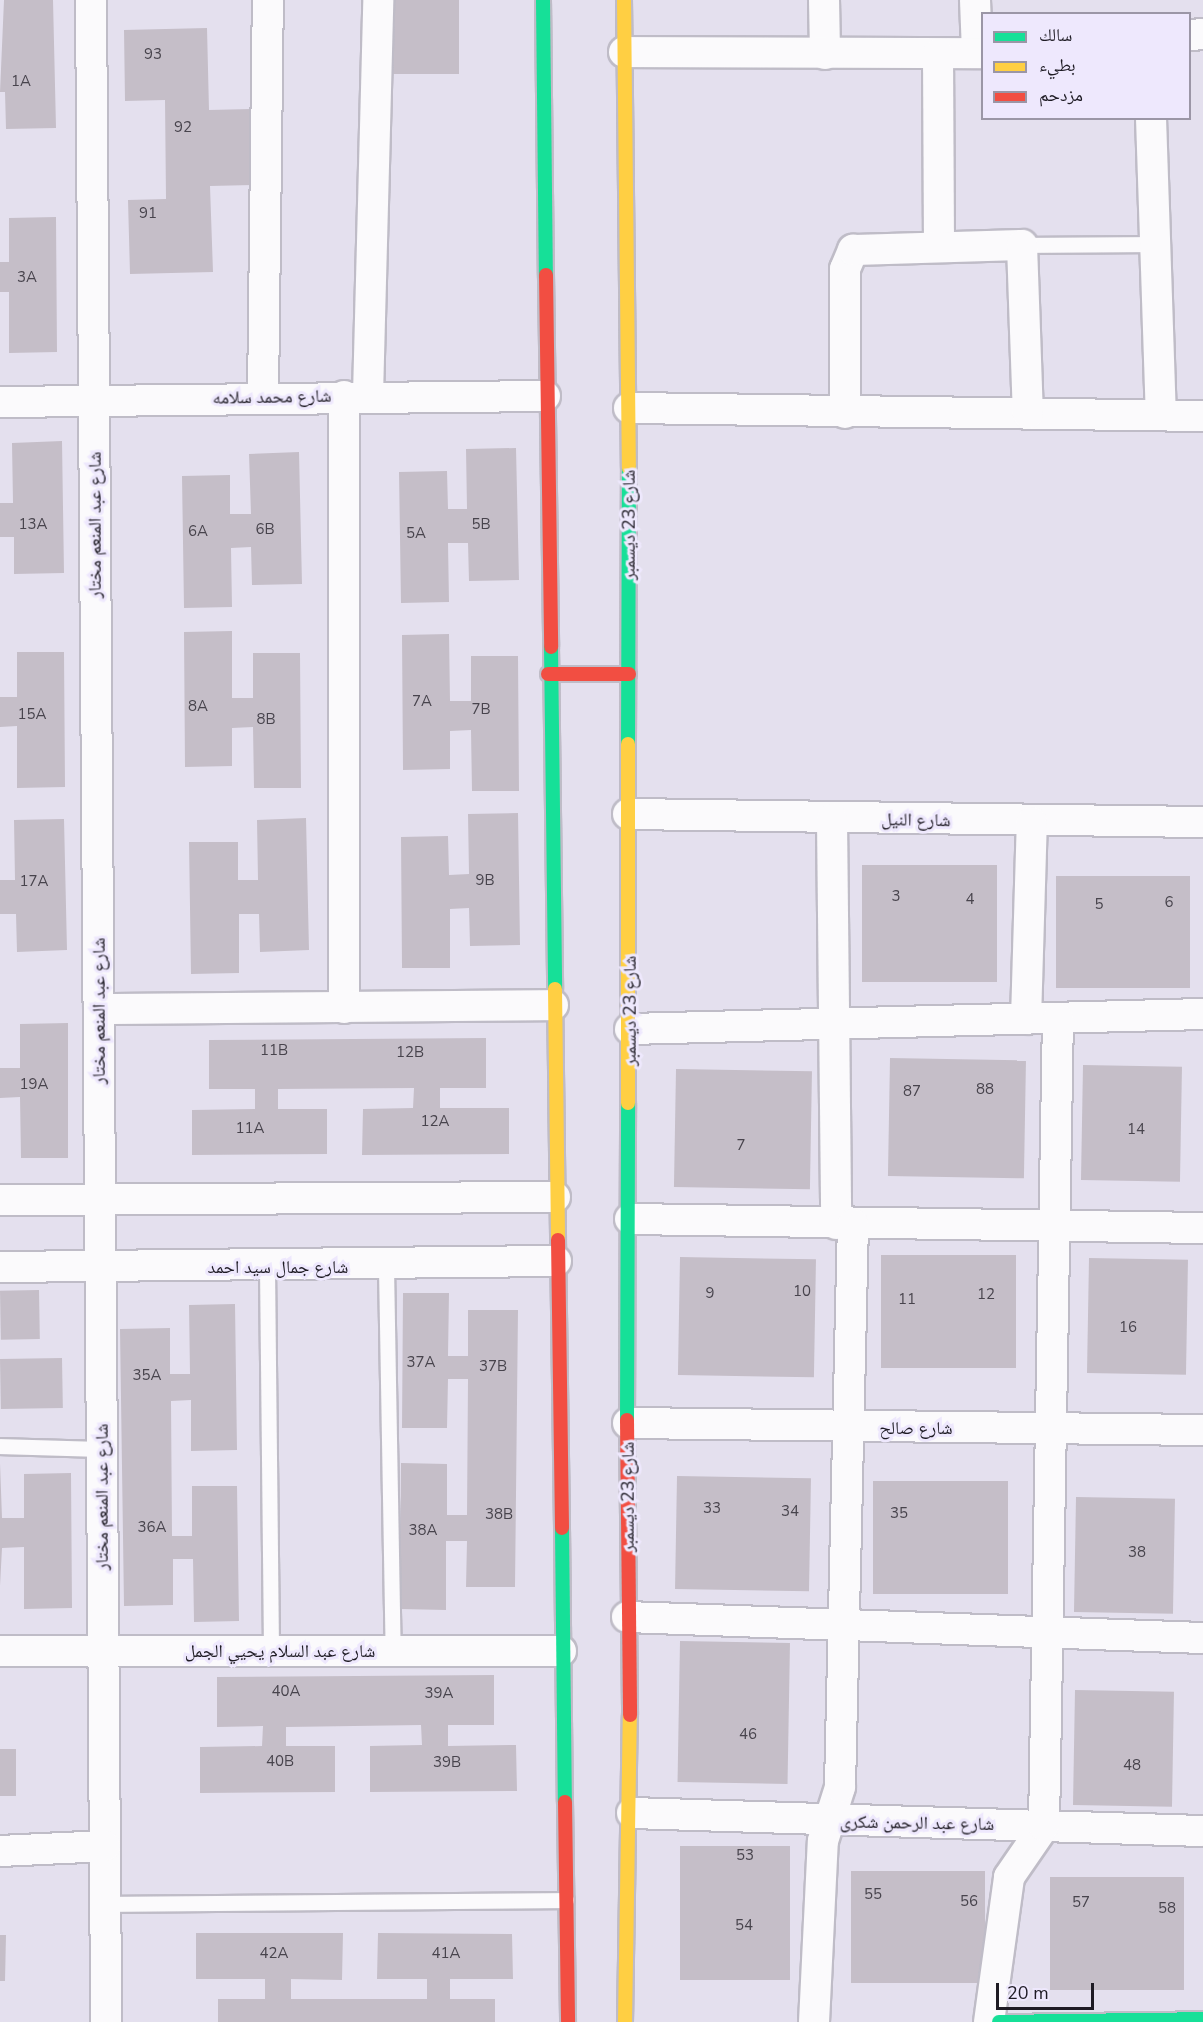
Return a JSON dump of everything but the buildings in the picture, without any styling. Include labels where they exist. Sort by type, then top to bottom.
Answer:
[{"type":"main road","points":[[543,0],[544,396],[568,2022]]},
{"type":"main road","name":"شارع 23 ديسمبر","points":[[624,0],[629,408],[630,1219],[627,1617],[632,1813],[625,2022]]},
{"type":"main road","points":[[548,674],[629,674]]},
{"type":"main road","points":[[999,2022],[1203,2017]]},
{"type":"street","name":"شارع عبد المنعم مختار","points":[[92,0],[106,2022]]},
{"type":"street","points":[[263,397],[268,0]]},
{"type":"street","points":[[344,1008],[356,395],[378,0]]},
{"type":"street","points":[[824,0],[825,54]]},
{"type":"street","points":[[624,52],[980,53],[975,0]]},
{"type":"street","points":[[938,54],[939,245]]},
{"type":"street","points":[[1151,120],[1153,244],[1161,415]]},
{"type":"street","points":[[845,413],[848,259],[861,247],[1022,245],[1028,414]]},
{"type":"street","name":"شارع محمد سلامه","points":[[0,402],[356,395],[544,396]]},
{"type":"street","points":[[629,408],[845,413],[1203,416]]},
{"type":"street","name":"شارع النيل","points":[[628,814],[1032,822],[1203,822]]},
{"type":"street","points":[[814,2022],[823,1842],[840,1787],[847,1427],[844,1224],[834,1025],[832,819]]},
{"type":"street","points":[[1026,1019],[1032,822]]},
{"type":"street","points":[[99,1009],[553,1005]]},
{"type":"street","points":[[630,1029],[1203,1014]]},
{"type":"street","points":[[989,2022],[1009,1877],[1044,1826],[1058,1018]]},
{"type":"street","points":[[0,1200],[555,1197]]},
{"type":"street","points":[[630,1219],[1203,1228]]},
{"type":"street","name":"شارع جمال سيد احمد","points":[[0,1268],[386,1266],[556,1261]]},
{"type":"street","name":"شارع صالح","points":[[628,1423],[1203,1430]]},
{"type":"street","points":[[627,1617],[842,1627],[1203,1638]]},
{"type":"street","name":"شارع عبد السلام يحيي الجمل","points":[[0,1652],[561,1652]]},
{"type":"street","name":"شارع عبد الرحمن شكرى","points":[[632,1813],[1203,1831]]},
{"type":"street","points":[[0,1851],[105,1846]]},
{"type":"lane","points":[[1022,245],[1153,244]]},
{"type":"lane","points":[[386,1266],[393,1651]]},
{"type":"lane","points":[[267,1267],[271,1652]]},
{"type":"lane","points":[[0,1446],[102,1449]]},
{"type":"lane","points":[[105,1904],[566,1900]]},
{"type":"traffic: fast","points":[[543,0],[546,275]]},
{"type":"traffic: fast","points":[[628,744],[629,468]]},
{"type":"traffic: fast","points":[[551,647],[555,989]]},
{"type":"traffic: fast","points":[[627,1420],[628,1103]]},
{"type":"traffic: fast","points":[[562,1528],[565,1802]]},
{"type":"traffic: fast","points":[[999,2022],[1203,2019]]},
{"type":"traffic: slow","points":[[624,0],[629,468]]},
{"type":"traffic: slow","points":[[628,744],[628,1103]]},
{"type":"traffic: slow","points":[[555,989],[558,1240]]},
{"type":"traffic: slow","points":[[625,2022],[630,1715]]},
{"type":"traffic: jam","points":[[546,275],[551,647]]},
{"type":"traffic: jam","points":[[548,674],[629,674]]},
{"type":"traffic: jam","points":[[558,1240],[562,1528]]},
{"type":"traffic: jam","points":[[627,1420],[630,1715]]},
{"type":"traffic: jam","points":[[565,1802],[568,2022]]}]
